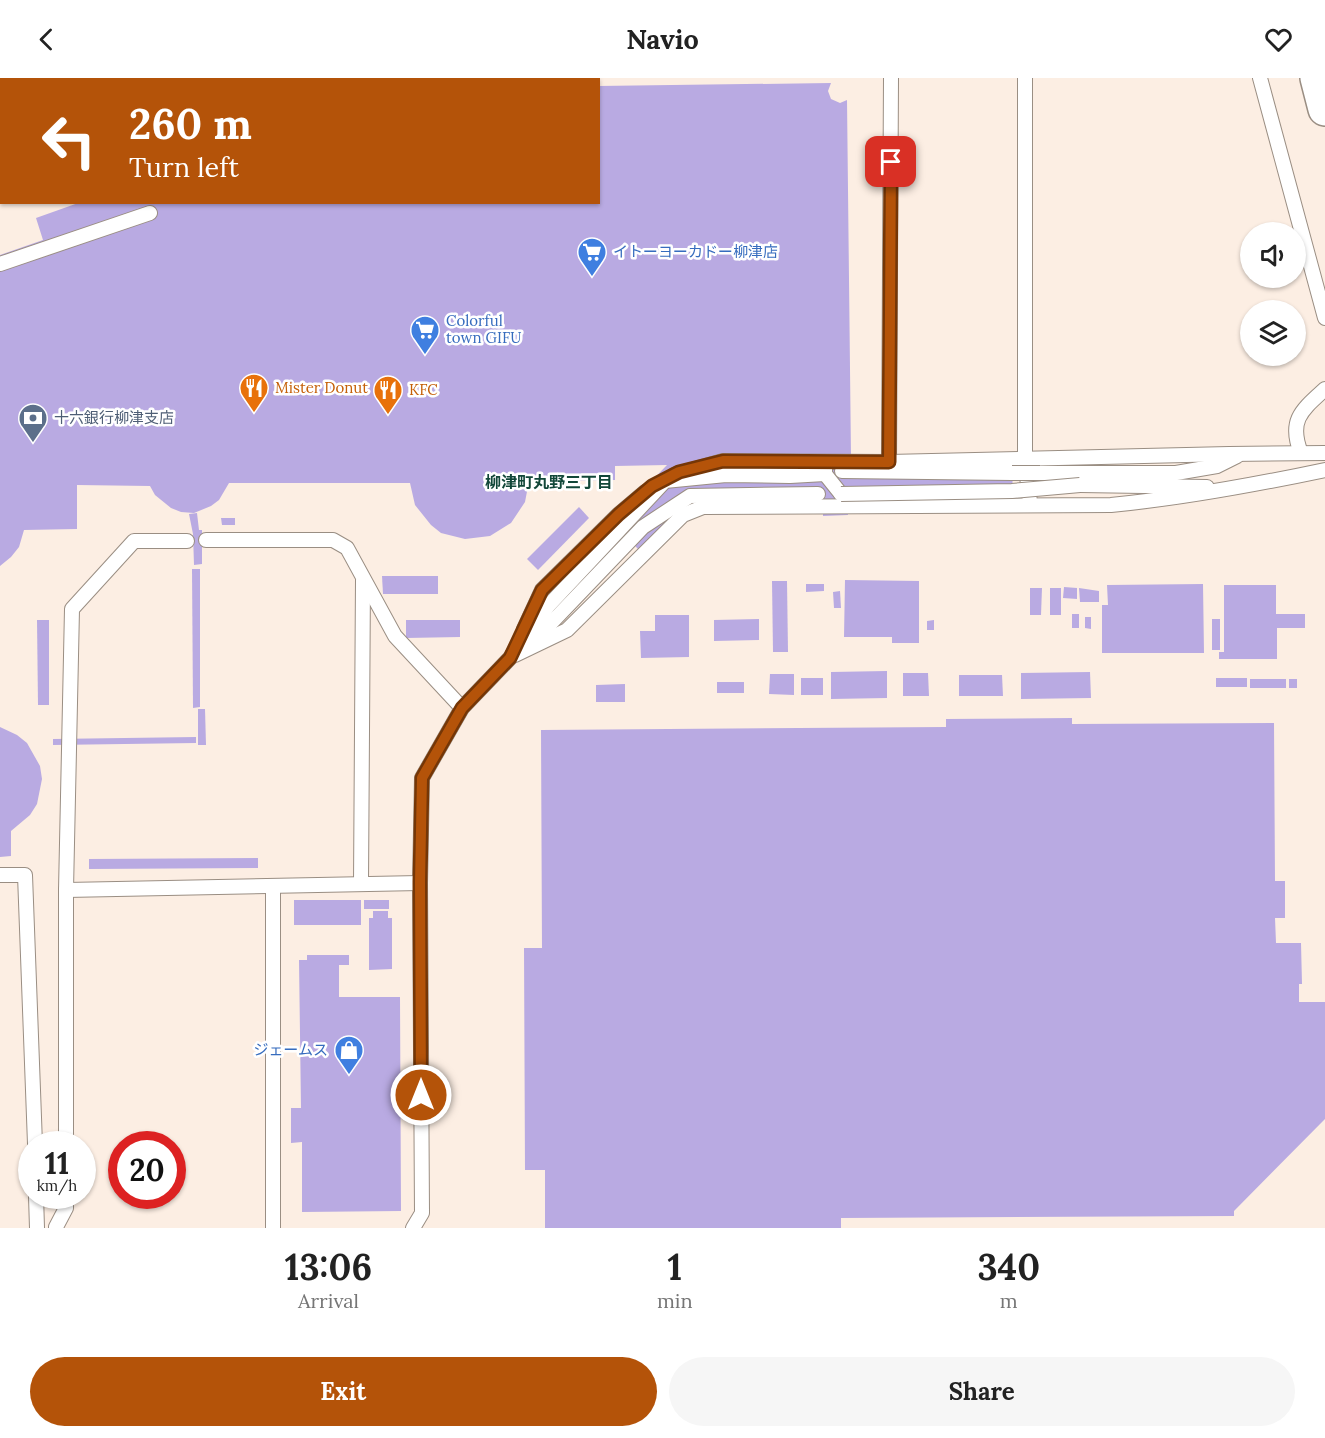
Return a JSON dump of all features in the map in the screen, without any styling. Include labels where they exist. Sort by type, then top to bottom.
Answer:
[{"type":"main road","points":[[1317,78],[1325,109]]},
{"type":"lane","points":[[889,462],[891,78]]},
{"type":"lane","points":[[1025,78],[1025,459],[1030,505]]},
{"type":"lane","points":[[1260,78],[1325,318]]},
{"type":"lane","points":[[0,264],[150,213]]},
{"type":"lane","points":[[1301,453],[1296,438],[1299,413],[1325,389]]},
{"type":"lane","points":[[842,471],[1176,473],[1216,465],[1242,453]]},
{"type":"lane","points":[[510,658],[542,590],[619,514],[652,486],[679,472],[723,461],[889,462],[1325,453]]},
{"type":"lane","points":[[413,1228],[422,1213],[420,882],[422,778],[462,708],[510,658],[548,606],[665,481],[726,475],[790,476],[825,469],[842,494],[1012,491],[1080,485],[1242,488]]},
{"type":"lane","points":[[510,658],[567,630],[684,515],[703,507],[1111,505],[1242,488],[1325,470]]},
{"type":"lane","points":[[527,648],[643,527],[690,496],[818,494]]},
{"type":"lane","points":[[206,540],[333,540],[347,548],[395,636],[462,708]]},
{"type":"lane","points":[[66,1131],[66,890],[72,609],[134,541],[187,541]]},
{"type":"lane","points":[[361,883],[363,578]]},
{"type":"lane","points":[[0,875],[25,875],[35,1131]]},
{"type":"lane","points":[[66,890],[420,882]]},
{"type":"lane","points":[[273,887],[273,1228]]},
{"type":"lane","points":[[37,1209],[38,1228]]},
{"type":"lane","points":[[66,1209],[56,1228],[73,1228]]},
{"type":"building","name":"Colorful town GIFU","points":[[831,83],[828,91],[831,99],[840,103],[847,100],[851,458],[1012,462],[1013,501],[847,503],[848,515],[823,516],[823,503],[706,504],[671,519],[638,549],[612,522],[667,465],[615,466],[615,480],[529,481],[525,502],[511,523],[490,536],[465,539],[441,533],[431,525],[415,505],[410,483],[229,483],[219,500],[194,513],[171,508],[155,495],[150,486],[77,485],[77,529],[24,530],[19,547],[0,566],[0,255],[43,240],[36,218],[75,204],[600,204],[600,86]]},
{"type":"building","points":[[579,507],[589,518],[538,570],[527,559]]},
{"type":"building","points":[[197,513],[199,530],[202,530],[202,564],[194,565],[193,534],[189,514]]},
{"type":"building","points":[[221,518],[235,518],[235,525],[222,525]]},
{"type":"building","points":[[192,569],[200,569],[200,707],[193,708]]},
{"type":"building","points":[[382,576],[438,576],[438,594],[383,594]]},
{"type":"building","points":[[845,580],[919,581],[919,643],[892,643],[892,637],[844,637]]},
{"type":"building","points":[[772,581],[787,581],[788,652],[773,652]]},
{"type":"building","points":[[806,584],[824,584],[824,591],[806,592]]},
{"type":"building","points":[[1203,584],[1204,653],[1102,653],[1102,605],[1108,605],[1107,585]]},
{"type":"building","points":[[1224,585],[1276,585],[1276,614],[1305,614],[1305,628],[1277,628],[1277,659],[1219,659],[1219,652],[1224,652]]},
{"type":"building","points":[[1064,587],[1077,588],[1077,599],[1063,598]]},
{"type":"building","points":[[1030,588],[1042,588],[1041,615],[1030,615]]},
{"type":"building","points":[[1050,588],[1061,588],[1061,615],[1050,615]]},
{"type":"building","points":[[1079,588],[1099,591],[1099,602],[1080,602]]},
{"type":"building","points":[[840,591],[841,608],[834,608],[833,592]]},
{"type":"building","points":[[1072,614],[1079,614],[1079,628],[1072,628]]},
{"type":"building","points":[[655,615],[689,615],[689,657],[641,658],[640,631],[655,631]]},
{"type":"building","points":[[1085,617],[1091,617],[1091,629],[1085,628]]},
{"type":"building","points":[[759,619],[759,640],[714,641],[714,620]]},
{"type":"building","points":[[1212,619],[1220,619],[1220,650],[1212,650]]},
{"type":"building","points":[[37,620],[49,620],[49,705],[38,705]]},
{"type":"building","points":[[406,620],[460,620],[460,637],[406,638]]},
{"type":"building","points":[[934,620],[934,630],[927,630],[927,621]]},
{"type":"building","points":[[887,671],[887,698],[831,699],[831,672]]},
{"type":"building","points":[[1090,672],[1091,698],[1021,699],[1021,673]]},
{"type":"building","points":[[903,673],[928,673],[929,696],[903,696]]},
{"type":"building","points":[[770,674],[794,674],[794,695],[769,694]]},
{"type":"building","points":[[959,675],[1002,675],[1003,696],[959,696]]},
{"type":"building","points":[[801,678],[823,678],[823,695],[801,695]]},
{"type":"building","points":[[1216,678],[1247,678],[1247,687],[1216,687]]},
{"type":"building","points":[[1250,679],[1286,679],[1286,688],[1250,688]]},
{"type":"building","points":[[1289,679],[1297,679],[1297,688],[1289,688]]},
{"type":"building","points":[[717,682],[744,682],[744,693],[717,693]]},
{"type":"building","points":[[625,684],[625,702],[596,702],[596,685]]},
{"type":"building","points":[[198,709],[205,709],[206,745],[198,745]]},
{"type":"building","points":[[1072,718],[1072,724],[1274,723],[1275,881],[1285,881],[1285,918],[1275,918],[1276,943],[1301,943],[1302,984],[1299,984],[1299,1002],[1325,1002],[1325,1119],[1234,1211],[1234,1216],[841,1218],[841,1228],[545,1228],[545,1170],[525,1170],[524,948],[542,948],[541,730],[946,727],[946,719]]},
{"type":"building","points":[[0,727],[27,743],[40,766],[42,779],[37,804],[30,815],[11,831],[11,856],[0,857]]},
{"type":"building","points":[[196,737],[196,743],[53,745],[53,739]]},
{"type":"building","points":[[258,858],[258,868],[89,869],[89,859]]},
{"type":"building","points":[[294,900],[361,900],[361,925],[294,925]]},
{"type":"building","points":[[364,900],[389,900],[389,909],[364,909]]},
{"type":"building","points":[[373,911],[388,911],[388,918],[392,918],[392,969],[369,970],[369,918],[373,918]]},
{"type":"building","points":[[307,955],[349,955],[349,965],[339,965],[339,997],[400,997],[401,1211],[302,1212],[302,1142],[291,1143],[291,1108],[301,1108],[299,960],[307,960]]},
{"type":"place","name":"イトーヨーカドー柳津店","points":[[592,278]]},
{"type":"place","name":"Colorful town GIFU","points":[[425,356]]},
{"type":"place","name":"Mister Donut","points":[[254,414]]},
{"type":"place","name":"KFC","points":[[388,416]]},
{"type":"place","name":"十六銀行柳津支店","points":[[33,444]]},
{"type":"place","name":"ジェームス","points":[[349,1076]]},
{"type":"district","name":"柳津町丸野三丁目","points":[[549,482]]},
{"type":"route","points":[[421,1095],[422,778],[462,708],[510,658],[542,590],[619,514],[652,486],[679,472],[723,461],[889,462],[891,162]]}]
